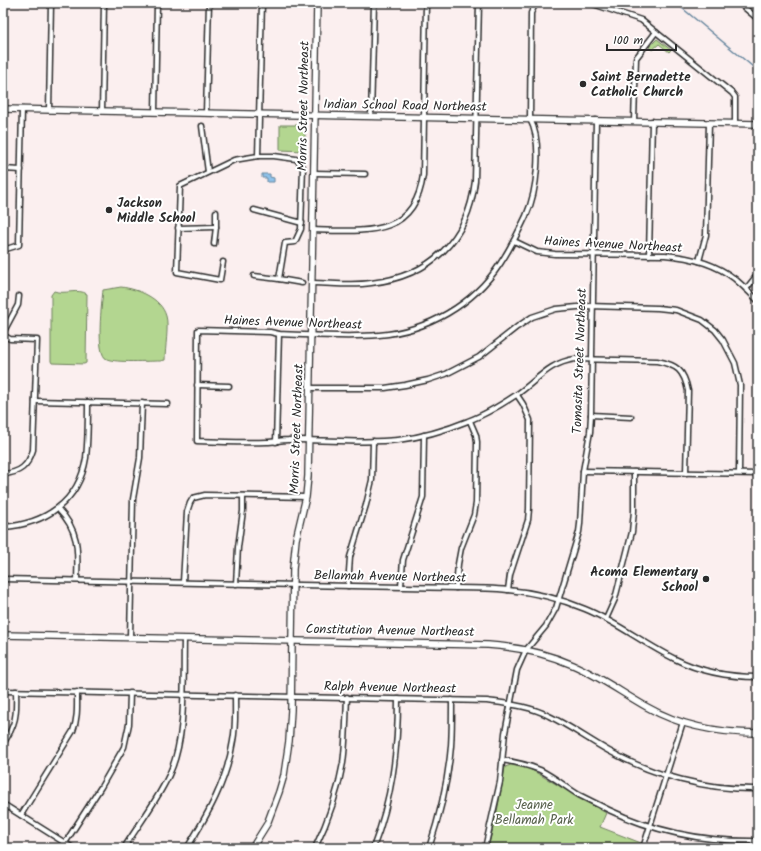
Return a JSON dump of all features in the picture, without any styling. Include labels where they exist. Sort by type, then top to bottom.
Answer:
[{"type":"street","points":[[49,110],[51,3]]},
{"type":"street","points":[[102,111],[104,3]]},
{"type":"street","points":[[154,112],[157,3]]},
{"type":"street","points":[[206,113],[209,3]]},
{"type":"street","points":[[258,156],[262,3]]},
{"type":"street","name":"Morris Street Northeast","points":[[252,848],[267,824],[284,775],[289,742],[293,569],[296,539],[306,497],[309,440],[317,3]]},
{"type":"street","points":[[371,116],[374,3]]},
{"type":"street","points":[[313,230],[372,230],[394,223],[404,216],[418,198],[422,187],[423,175],[426,3]]},
{"type":"street","points":[[312,283],[369,284],[397,279],[414,272],[431,262],[453,241],[465,221],[470,210],[475,181],[479,3]]},
{"type":"street","points":[[514,241],[530,207],[536,179],[537,154],[533,126],[530,119],[531,13],[536,3]]},
{"type":"street","points":[[590,3],[641,20],[732,93],[735,97],[735,123]]},
{"type":"street","points":[[738,3],[758,19]]},
{"type":"street","points":[[634,121],[636,58],[656,32]]},
{"type":"street","name":"Indian School Road Northeast","points":[[3,109],[758,124]]},
{"type":"street","points":[[3,250],[8,247],[19,245],[22,109]]},
{"type":"street","name":"Tomasita Street Northeast","points":[[485,848],[497,795],[505,733],[517,670],[526,650],[552,617],[580,524],[583,471],[590,432],[591,415],[596,120]]},
{"type":"street","points":[[649,255],[652,121]]},
{"type":"street","points":[[699,261],[706,235],[708,123]]},
{"type":"street","points":[[202,126],[208,172]]},
{"type":"street","points":[[223,262],[220,280],[177,272],[180,186],[234,160],[258,156],[274,156],[296,159],[303,168],[302,223],[295,242],[286,244],[279,279]]},
{"type":"street","points":[[3,169],[21,170]]},
{"type":"street","points":[[314,173],[365,174]]},
{"type":"street","points":[[254,210],[302,223]]},
{"type":"street","points":[[214,244],[216,212]]},
{"type":"street","points":[[178,228],[216,227]]},
{"type":"street","name":"Haines Avenue Northeast","points":[[197,385],[198,330],[367,336],[385,335],[408,330],[439,319],[464,303],[479,290],[500,265],[514,241],[537,252],[555,254],[676,256],[699,261],[724,272],[735,279],[758,301]]},
{"type":"street","points":[[746,289],[758,274]]},
{"type":"street","points":[[254,276],[302,283]]},
{"type":"street","points":[[3,474],[22,470],[31,458],[34,450],[37,340],[17,340],[3,334],[18,305],[19,296]]},
{"type":"street","points":[[310,388],[386,388],[428,380],[446,374],[479,357],[517,326],[532,317],[556,309],[593,307],[658,308],[676,310],[702,320],[715,330],[724,340],[735,363],[740,385],[739,473]]},
{"type":"street","points":[[276,442],[279,334]]},
{"type":"street","points":[[228,386],[197,385],[197,441],[276,442],[286,440],[397,440],[424,435],[470,421],[493,410],[517,395],[555,364],[575,359],[657,361],[670,363],[683,375],[688,392],[686,473]]},
{"type":"street","points":[[508,590],[510,575],[528,520],[529,509],[530,420],[524,404],[517,395]]},
{"type":"street","points":[[36,401],[168,404]]},
{"type":"street","points":[[3,526],[17,526],[46,516],[58,509],[70,494],[78,482],[86,459],[88,402]]},
{"type":"street","points":[[130,637],[133,499],[140,458],[142,403]]},
{"type":"street","points":[[591,415],[631,417]]},
{"type":"street","points":[[456,588],[458,564],[474,515],[476,504],[477,442],[476,434],[470,421]]},
{"type":"street","points":[[401,586],[403,560],[423,497],[424,435]]},
{"type":"street","points":[[348,586],[350,557],[372,480],[373,441]]},
{"type":"street","points":[[583,471],[758,474]]},
{"type":"street","points":[[606,619],[615,599],[632,532],[634,511],[634,472]]},
{"type":"street","points":[[183,582],[187,512],[193,498],[204,495],[306,497]]},
{"type":"street","points":[[236,584],[243,496]]},
{"type":"street","points":[[58,509],[67,520],[76,537],[78,547],[77,580]]},
{"type":"street","name":"Bellamah Avenue Northeast","points":[[3,579],[401,586],[508,590],[558,600],[583,608],[606,619],[663,653],[695,668],[732,676],[758,677]]},
{"type":"street","name":"Constitution Avenue Northeast","points":[[3,635],[488,645],[526,650],[572,664],[585,670],[649,708],[683,722],[728,732],[758,733]]},
{"type":"street","points":[[124,848],[163,786],[171,770],[178,749],[181,733],[184,639]]},
{"type":"street","name":"Ralph Avenue Northeast","points":[[3,691],[487,701],[531,708],[567,725],[610,752],[633,763],[667,775],[712,786],[739,789],[758,789]]},
{"type":"street","points":[[3,744],[14,724],[16,711],[16,691]]},
{"type":"street","points":[[21,815],[73,731],[77,722],[77,692]]},
{"type":"street","points":[[65,843],[101,787],[124,747],[129,724],[130,693]]},
{"type":"street","points":[[187,848],[209,812],[225,776],[233,741],[235,695]]},
{"type":"street","points":[[316,848],[328,820],[339,780],[345,742],[347,698]]},
{"type":"street","points":[[373,848],[392,785],[396,757],[398,699]]},
{"type":"street","points":[[429,848],[443,800],[451,745],[452,700]]},
{"type":"street","points":[[644,848],[683,722]]},
{"type":"street","points":[[502,760],[517,762],[542,771],[580,795],[610,811],[651,826],[680,834],[712,839],[758,841]]},
{"type":"street","points":[[3,804],[73,848]]},
{"type":"green space","points":[[657,39],[671,50],[669,52],[659,44],[652,50],[649,47]]},
{"type":"green space","points":[[280,125],[305,125],[305,151],[280,150]]},
{"type":"green space","points":[[121,287],[141,292],[154,299],[163,310],[167,320],[165,360],[118,361],[107,359],[103,355],[101,348],[100,327],[103,290]]},
{"type":"green space","points":[[54,291],[83,292],[87,294],[86,363],[84,364],[52,363],[51,361],[51,295]]},
{"type":"green space","name":"Jeanne Bellamah Park","points":[[511,765],[530,769],[606,813],[600,827],[641,843],[639,848],[488,848],[497,812],[505,767]]},
{"type":"water","points":[[262,174],[270,174],[270,177],[274,178],[274,182],[267,182],[267,178],[262,178]]},
{"type":"waterway","points":[[676,3],[758,71]]},
{"type":"place","name":"Saint Bernadette Catholic Church","points":[[583,84]]},
{"type":"place","name":"Jackson Middle School","points":[[109,210]]},
{"type":"place","name":"Acoma Elementary School","points":[[706,579]]}]
